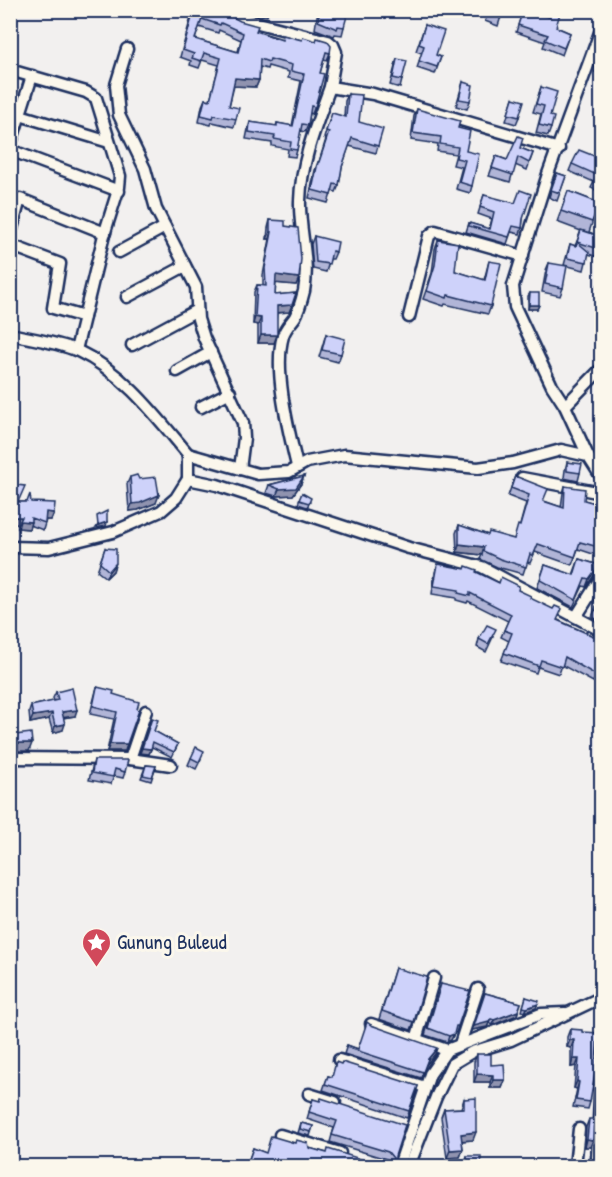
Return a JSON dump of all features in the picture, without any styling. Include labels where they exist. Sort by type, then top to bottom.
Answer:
[{"type":"street","points":[[218,10],[235,17],[328,41],[336,52],[330,87],[312,135],[300,199],[300,221],[306,264],[304,292],[295,317],[283,334],[281,345],[285,417],[297,466]]},
{"type":"street","points":[[602,27],[548,174],[513,286],[515,307],[552,386],[565,406],[588,456],[602,478]]},
{"type":"street","points":[[127,49],[116,85],[119,115],[145,169],[156,210],[196,287],[198,319],[243,423],[244,438],[240,469]]},
{"type":"street","points":[[10,70],[86,92],[96,98],[120,176],[76,350]]},
{"type":"street","points":[[32,76],[16,113],[10,148],[118,191]]},
{"type":"street","points":[[330,87],[373,94],[559,149]]},
{"type":"street","points":[[16,113],[109,142]]},
{"type":"street","points":[[10,236],[20,199],[105,233]]},
{"type":"street","points":[[118,252],[165,227]]},
{"type":"street","points":[[409,317],[431,232],[435,231],[523,256]]},
{"type":"street","points":[[10,245],[60,264],[53,308],[84,317]]},
{"type":"street","points":[[127,297],[185,266]]},
{"type":"street","points":[[132,345],[197,310]]},
{"type":"street","points":[[10,334],[76,350],[101,364],[126,386],[188,454],[258,474],[289,472],[307,462],[344,455],[478,468],[513,464],[561,450],[588,456]]},
{"type":"street","points":[[177,371],[211,352]]},
{"type":"street","points":[[565,406],[602,368]]},
{"type":"street","points":[[201,407],[230,392]]},
{"type":"street","points":[[10,547],[49,548],[113,532],[161,511],[176,498],[188,479],[188,454]]},
{"type":"street","points":[[522,478],[602,493]]},
{"type":"street","points":[[188,479],[217,485],[409,548],[482,567],[602,631]]},
{"type":"street","points":[[576,617],[600,579]]},
{"type":"street","points":[[130,759],[146,711]]},
{"type":"street","points":[[10,758],[130,759],[171,765]]},
{"type":"street","points":[[416,1040],[434,978]]},
{"type":"street","points":[[460,1044],[477,989]]},
{"type":"street","points":[[409,1167],[436,1097],[452,1064],[472,1052],[511,1041],[601,1000]]},
{"type":"street","points":[[399,1167],[407,1126],[430,1074],[447,1050],[541,1014],[572,1012]]},
{"type":"street","points":[[371,1024],[447,1050]]},
{"type":"street","points":[[597,1159],[602,1057]]},
{"type":"street","points":[[339,1060],[425,1088]]},
{"type":"street","points":[[309,1094],[350,1107]]},
{"type":"street","points":[[576,1167],[579,1129]]},
{"type":"street","points":[[280,1135],[349,1156]]},
{"type":"building","points":[[194,10],[220,10],[240,21],[258,26],[256,31],[282,40],[283,35],[302,40],[303,37],[316,41],[317,38],[327,41],[331,46],[330,53],[326,52],[320,73],[324,74],[315,107],[311,106],[308,125],[302,124],[297,150],[290,149],[291,142],[274,139],[275,136],[249,132],[250,122],[293,126],[304,74],[291,71],[292,65],[270,59],[269,62],[260,59],[259,80],[235,78],[229,106],[239,108],[236,119],[214,115],[213,118],[201,115],[205,99],[210,100],[221,58],[204,53],[201,61],[192,58],[194,54],[183,50]],"holes":[[[202,19],[220,25],[221,23],[243,33],[238,52],[195,39]]]},
{"type":"building","points":[[320,10],[348,12],[344,27],[338,26],[337,29],[318,21]]},
{"type":"building","points":[[489,10],[503,10],[501,18],[488,13]]},
{"type":"building","points":[[523,10],[530,10],[549,17],[551,10],[560,13],[556,27],[570,33],[564,48],[545,40],[548,35],[518,25]]},
{"type":"building","points":[[425,25],[444,31],[436,55],[441,57],[437,67],[419,61],[424,46],[419,44]]},
{"type":"building","points":[[602,58],[602,70],[596,68]]},
{"type":"building","points":[[397,59],[407,61],[402,80],[393,78]]},
{"type":"building","points":[[463,82],[473,85],[470,101],[459,99]]},
{"type":"building","points":[[541,87],[557,92],[550,116],[554,117],[551,128],[539,125],[544,106],[536,104]]},
{"type":"building","points":[[348,94],[362,95],[359,122],[383,129],[378,146],[352,138],[342,167],[339,185],[334,184],[331,195],[312,190],[318,162],[329,132],[326,131],[332,113],[346,117]]},
{"type":"building","points":[[513,98],[524,101],[519,117],[508,114]]},
{"type":"building","points":[[417,109],[460,121],[458,128],[470,131],[466,151],[479,154],[472,186],[459,182],[465,160],[456,158],[458,147],[440,144],[441,137],[413,133]]},
{"type":"building","points":[[518,136],[523,138],[520,148],[533,153],[529,163],[518,157],[513,175],[492,168],[496,156],[507,160]]},
{"type":"building","points":[[579,150],[602,159],[602,184],[594,181],[597,175],[572,164]]},
{"type":"building","points":[[557,173],[566,176],[560,193],[551,190]]},
{"type":"building","points":[[520,190],[531,194],[522,228],[513,226],[509,237],[469,226],[469,223],[490,229],[494,212],[480,207],[484,195],[515,203]]},
{"type":"building","points":[[568,191],[599,203],[592,222],[561,211]]},
{"type":"building","points":[[270,220],[285,221],[285,226],[298,228],[301,259],[299,278],[276,275],[275,295],[296,293],[292,305],[277,306],[277,335],[261,335],[261,318],[255,317],[257,285],[266,286],[265,268],[272,232],[270,232]]},
{"type":"building","points":[[581,230],[602,237],[602,250],[577,242]]},
{"type":"building","points":[[314,236],[338,242],[336,252],[332,251],[329,264],[316,262]]},
{"type":"building","points":[[438,240],[458,243],[455,271],[485,280],[489,261],[501,263],[491,306],[448,295],[447,298],[427,291],[435,265]]},
{"type":"building","points":[[577,242],[589,252],[587,262],[567,258],[570,244],[576,246]]},
{"type":"building","points":[[549,263],[567,266],[563,288],[545,284]]},
{"type":"building","points":[[530,293],[539,293],[539,305],[529,305]]},
{"type":"building","points":[[326,334],[345,339],[341,354],[322,350]]},
{"type":"building","points":[[567,462],[582,464],[580,473],[567,471]]},
{"type":"building","points":[[137,475],[139,479],[156,477],[159,495],[132,504],[130,477]]},
{"type":"building","points":[[304,476],[296,488],[279,489],[269,485]]},
{"type":"building","points":[[515,476],[548,489],[543,501],[564,508],[565,486],[585,489],[584,500],[602,505],[602,548],[580,542],[575,557],[538,544],[533,556],[530,554],[526,567],[483,551],[484,547],[459,544],[459,525],[488,535],[489,532],[514,539],[529,495],[511,488]]},
{"type":"building","points":[[10,479],[17,481],[16,485],[25,486],[18,502],[27,502],[30,494],[31,502],[55,503],[54,513],[46,512],[45,523],[31,518],[31,522],[20,521],[22,517],[10,517]]},
{"type":"building","points":[[302,493],[311,498],[309,503],[299,500]]},
{"type":"building","points":[[107,511],[107,522],[98,525],[97,516]]},
{"type":"building","points":[[105,548],[116,549],[116,563],[109,571],[100,563]]},
{"type":"building","points":[[579,559],[599,565],[589,579],[585,578],[576,600],[540,580],[545,565],[574,575]]},
{"type":"building","points":[[438,564],[465,569],[466,566],[499,583],[501,577],[519,586],[518,590],[531,596],[530,598],[553,609],[555,606],[562,609],[557,620],[593,636],[597,628],[602,629],[602,674],[598,672],[596,675],[565,657],[562,667],[541,660],[539,666],[504,653],[512,633],[504,630],[511,614],[470,593],[470,596],[458,593],[459,590],[434,586]]},
{"type":"building","points":[[602,595],[602,613],[595,610]]},
{"type":"building","points":[[487,625],[496,629],[488,644],[479,639]]},
{"type":"building","points":[[97,687],[114,691],[113,694],[139,702],[137,709],[139,710],[127,744],[110,744],[117,712],[93,706]]},
{"type":"building","points":[[72,688],[77,710],[62,712],[65,724],[55,726],[52,713],[33,716],[31,706],[58,700],[56,692]]},
{"type":"building","points":[[152,718],[158,720],[154,731],[178,744],[174,752],[153,742],[151,749],[142,748]]},
{"type":"building","points":[[31,733],[32,743],[16,743],[15,735]]},
{"type":"building","points":[[196,747],[204,751],[199,762],[191,758]]},
{"type":"building","points":[[94,760],[128,760],[125,772],[115,769],[113,777],[92,773]]},
{"type":"building","points":[[146,765],[156,766],[152,777],[143,775]]},
{"type":"building","points":[[395,968],[427,977],[414,1022],[382,1011]]},
{"type":"building","points":[[441,984],[470,991],[458,1026],[454,1034],[449,1036],[428,1028]]},
{"type":"building","points":[[485,993],[521,1003],[518,1011],[474,1026]]},
{"type":"building","points":[[526,997],[539,1001],[538,1004],[523,1007]]},
{"type":"building","points":[[367,1022],[437,1048],[428,1059],[423,1072],[346,1047],[347,1045],[358,1049]]},
{"type":"building","points":[[570,1029],[600,1033],[590,1102],[576,1100],[579,1059],[573,1059],[574,1040],[570,1040]]},
{"type":"building","points":[[477,1054],[491,1054],[491,1065],[504,1064],[505,1080],[493,1080],[493,1075],[477,1074]]},
{"type":"building","points":[[336,1062],[418,1086],[409,1111],[325,1084],[328,1076],[332,1077]]},
{"type":"building","points":[[321,1098],[405,1125],[395,1156],[394,1167],[263,1167],[248,1162],[253,1148],[266,1153],[271,1136],[295,1143],[296,1140],[308,1143],[309,1148],[327,1153],[328,1149],[383,1166],[391,1164],[393,1158],[388,1152],[332,1135],[337,1121],[309,1112],[313,1099],[320,1101]]},
{"type":"building","points":[[476,1098],[476,1132],[461,1134],[463,1149],[450,1150],[444,1109],[464,1108],[464,1099]]},
{"type":"building","points":[[589,1119],[594,1119],[593,1140],[587,1139]]},
{"type":"building","points":[[301,1123],[313,1126],[311,1132],[300,1129]]},
{"type":"building","points":[[467,1156],[481,1156],[481,1167],[468,1167]]},
{"type":"building","points":[[419,1161],[441,1161],[441,1167],[418,1167]]},
{"type":"place","name":"Gunung Buleud","points":[[96,968]]}]
